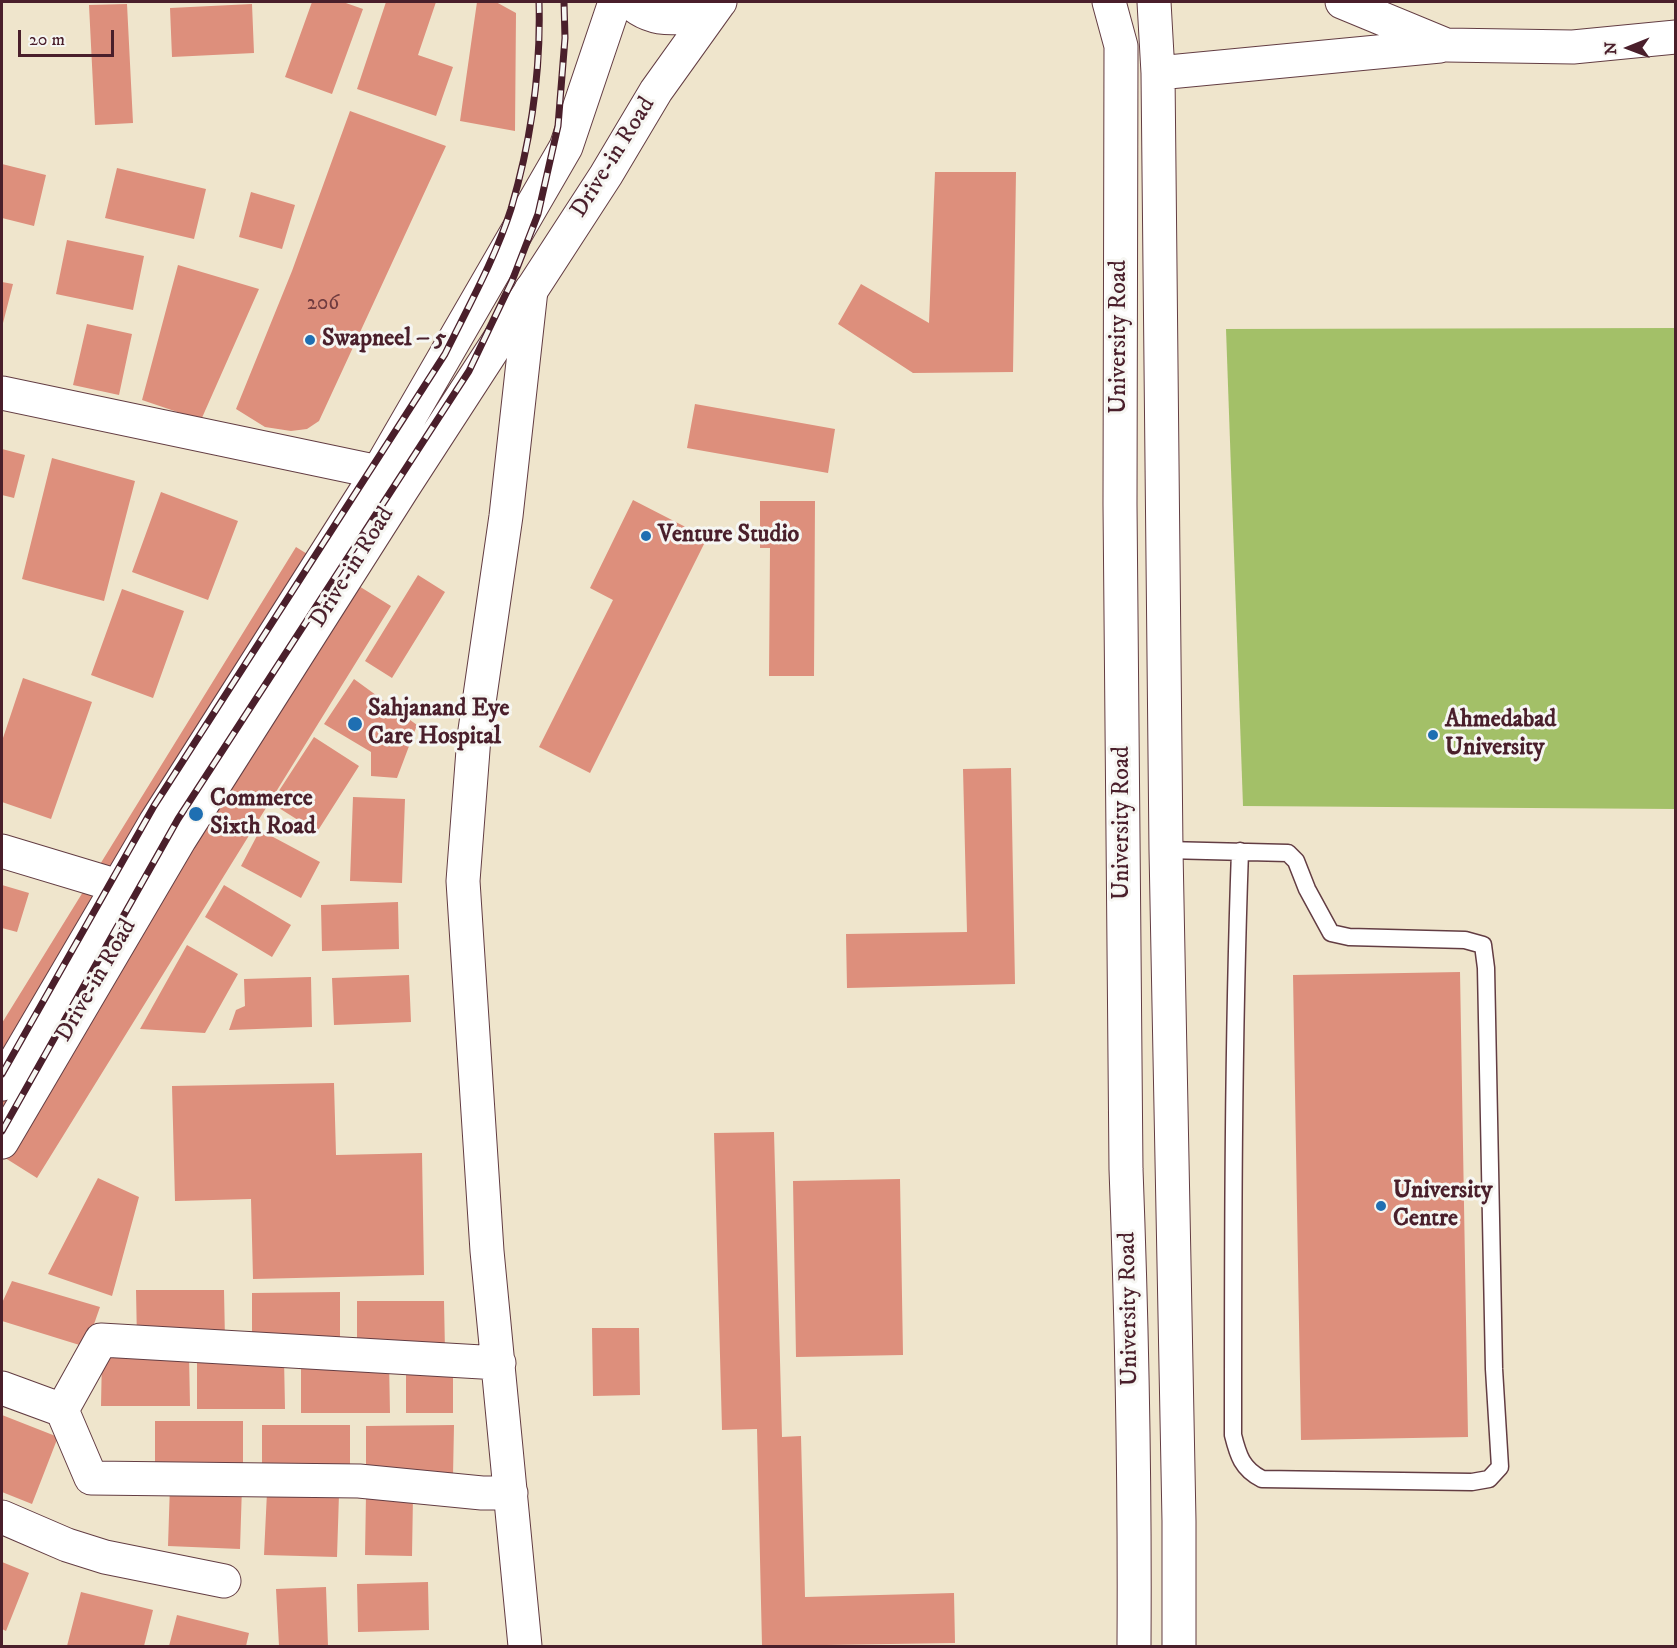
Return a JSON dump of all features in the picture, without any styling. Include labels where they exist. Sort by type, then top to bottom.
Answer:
[{"type":"street","name":"Drive-in Road","points":[[2,1084],[161,813],[378,472],[566,147],[615,2]]},
{"type":"street","points":[[630,2],[655,16],[678,19],[700,14],[719,2]]},
{"type":"street","name":"Drive-in Road","points":[[2,1142],[180,839],[606,175],[656,91],[719,2]]},
{"type":"street","name":"University Road","points":[[1109,2],[1121,46],[1121,585],[1126,1169],[1130,1266],[1134,1647]]},
{"type":"street","name":"University Road","points":[[1154,2],[1158,73],[1166,850],[1179,1509],[1179,1647]]},
{"type":"street","points":[[1342,2],[1446,45]]},
{"type":"street","points":[[1158,73],[1446,45],[1573,47],[1676,37]]},
{"type":"street","points":[[525,1647],[487,1251],[463,881],[474,737],[506,516],[531,290]]},
{"type":"street","points":[[2,393],[378,472]]},
{"type":"street","points":[[2,851],[118,886]]},
{"type":"street","points":[[62,1410],[101,1340],[499,1362]]},
{"type":"street","points":[[2,1388],[62,1410],[91,1478],[359,1481],[482,1493],[511,1493]]},
{"type":"street","points":[[2,1517],[67,1545],[105,1557],[225,1581]]},
{"type":"lane","points":[[1166,850],[1240,851],[1288,853],[1296,861],[1307,888],[1331,933],[1349,938],[1466,940],[1483,945],[1486,968],[1494,1369],[1500,1467],[1489,1479],[1472,1482],[1262,1479],[1250,1473],[1239,1459],[1233,1435],[1233,1191],[1235,981],[1240,851]]},
{"type":"green space","points":[[1675,328],[1675,809],[1243,806],[1226,329]]},
{"type":"building","points":[[312,2],[343,2],[363,9],[332,94],[285,77]]},
{"type":"building","points":[[386,2],[436,2],[418,55],[453,67],[436,116],[357,89]]},
{"type":"building","points":[[477,2],[496,2],[516,13],[515,131],[460,121]]},
{"type":"building","points":[[127,4],[133,123],[95,125],[89,5]]},
{"type":"building","points":[[252,4],[254,53],[172,57],[170,8]]},
{"type":"building","name":"Swapneel – 5","points":[[350,111],[446,146],[319,421],[307,429],[291,431],[265,427],[236,409],[292,271]]},
{"type":"building","points":[[2,164],[46,175],[34,226],[2,218]]},
{"type":"building","points":[[117,168],[206,189],[194,239],[105,218]]},
{"type":"building","points":[[935,172],[1016,172],[1013,372],[913,373],[838,324],[861,284],[929,323]]},
{"type":"building","points":[[251,192],[295,205],[282,249],[239,237]]},
{"type":"building","points":[[67,240],[144,256],[133,310],[56,294]]},
{"type":"building","points":[[178,265],[259,289],[201,420],[142,400]]},
{"type":"building","points":[[2,282],[13,284],[2,327]]},
{"type":"building","points":[[87,324],[132,334],[119,395],[73,385]]},
{"type":"building","points":[[695,404],[835,429],[828,473],[687,448]]},
{"type":"building","points":[[2,449],[25,455],[14,498],[2,495]]},
{"type":"building","points":[[52,458],[135,481],[104,601],[22,579]]},
{"type":"building","points":[[161,492],[238,521],[208,600],[132,572]]},
{"type":"building","points":[[633,500],[707,538],[590,773],[539,747],[613,600],[590,588]]},
{"type":"building","points":[[760,501],[815,501],[814,676],[769,676],[770,548],[760,548]]},
{"type":"building","name":"Commerce Sixth Road","points":[[296,547],[391,606],[37,1178],[2,1156],[2,1023]]},
{"type":"building","points":[[418,575],[445,592],[392,678],[365,661]]},
{"type":"building","points":[[122,589],[184,611],[153,698],[91,675]]},
{"type":"building","points":[[23,678],[92,702],[51,819],[2,802],[2,741]]},
{"type":"building","points":[[354,679],[417,725],[397,778],[371,776],[371,752],[324,724]]},
{"type":"building","points":[[314,737],[359,766],[317,832],[271,803]]},
{"type":"building","points":[[1011,768],[1015,984],[847,988],[846,934],[967,932],[963,769]]},
{"type":"building","points":[[353,797],[405,799],[402,883],[350,881]]},
{"type":"building","points":[[260,830],[320,862],[301,898],[241,866]]},
{"type":"building","points":[[2,885],[29,893],[17,932],[2,928]]},
{"type":"building","points":[[224,885],[291,925],[272,957],[205,917]]},
{"type":"building","points":[[398,902],[399,949],[322,951],[321,905]]},
{"type":"building","points":[[187,945],[238,974],[205,1033],[140,1029]]},
{"type":"building","name":"University Centre","points":[[1460,972],[1468,1437],[1301,1440],[1293,975]]},
{"type":"building","points":[[409,975],[411,1022],[334,1025],[332,978]]},
{"type":"building","points":[[311,977],[312,1027],[229,1030],[236,1010],[245,1006],[244,979]]},
{"type":"building","points":[[334,1083],[336,1155],[422,1153],[424,1275],[253,1279],[251,1199],[175,1201],[172,1086]]},
{"type":"building","points":[[774,1132],[782,1437],[801,1436],[805,1597],[954,1593],[955,1643],[762,1646],[757,1429],[722,1430],[714,1133]]},
{"type":"building","points":[[98,1178],[139,1197],[112,1296],[48,1274]]},
{"type":"building","points":[[900,1179],[903,1355],[796,1357],[793,1181]]},
{"type":"building","points":[[12,1281],[100,1307],[86,1347],[2,1321],[2,1303]]},
{"type":"building","points":[[136,1290],[224,1290],[225,1341],[137,1341]]},
{"type":"building","points":[[340,1292],[340,1344],[252,1344],[252,1293]]},
{"type":"building","points":[[357,1301],[444,1301],[445,1352],[357,1352]]},
{"type":"building","points":[[592,1328],[639,1328],[640,1395],[593,1396]]},
{"type":"building","points":[[102,1355],[189,1355],[190,1406],[101,1406]]},
{"type":"building","points":[[197,1358],[284,1358],[285,1409],[197,1409]]},
{"type":"building","points":[[389,1361],[390,1413],[301,1413],[301,1362]]},
{"type":"building","points":[[406,1365],[453,1366],[453,1413],[406,1413]]},
{"type":"building","points":[[2,1415],[58,1437],[32,1504],[2,1492]]},
{"type":"building","points":[[155,1421],[243,1421],[243,1472],[155,1472]]},
{"type":"building","points":[[262,1425],[350,1425],[350,1476],[262,1476]]},
{"type":"building","points":[[454,1425],[453,1476],[366,1477],[366,1426]]},
{"type":"building","points":[[170,1484],[242,1486],[240,1549],[168,1546]]},
{"type":"building","points":[[267,1492],[339,1494],[337,1557],[264,1555]]},
{"type":"building","points":[[366,1494],[413,1495],[412,1556],[365,1555]]},
{"type":"building","points":[[2,1562],[29,1573],[6,1631],[2,1629]]},
{"type":"building","points":[[428,1582],[429,1630],[358,1632],[357,1584]]},
{"type":"building","points":[[326,1587],[328,1646],[279,1646],[276,1589]]},
{"type":"building","points":[[81,1592],[153,1610],[144,1646],[67,1646]]},
{"type":"building","points":[[177,1615],[249,1633],[246,1646],[169,1646]]},
{"type":"railway","points":[[2,1074],[154,806],[445,354],[472,301],[505,228],[524,158],[536,80],[539,2]]},
{"type":"railway","points":[[2,1131],[178,819],[469,371],[512,281],[538,214],[558,126],[565,38],[564,2]]},
{"type":"place","name":"Swapneel – 5","points":[[310,340]]},
{"type":"place","name":"Venture Studio","points":[[646,536]]},
{"type":"place","name":"Sahjanand Eye Care Hospital","points":[[355,724]]},
{"type":"place","name":"Ahmedabad University","points":[[1433,735]]},
{"type":"place","name":"Commerce Sixth Road","points":[[196,814]]},
{"type":"place","name":"University Centre","points":[[1381,1206]]}]
